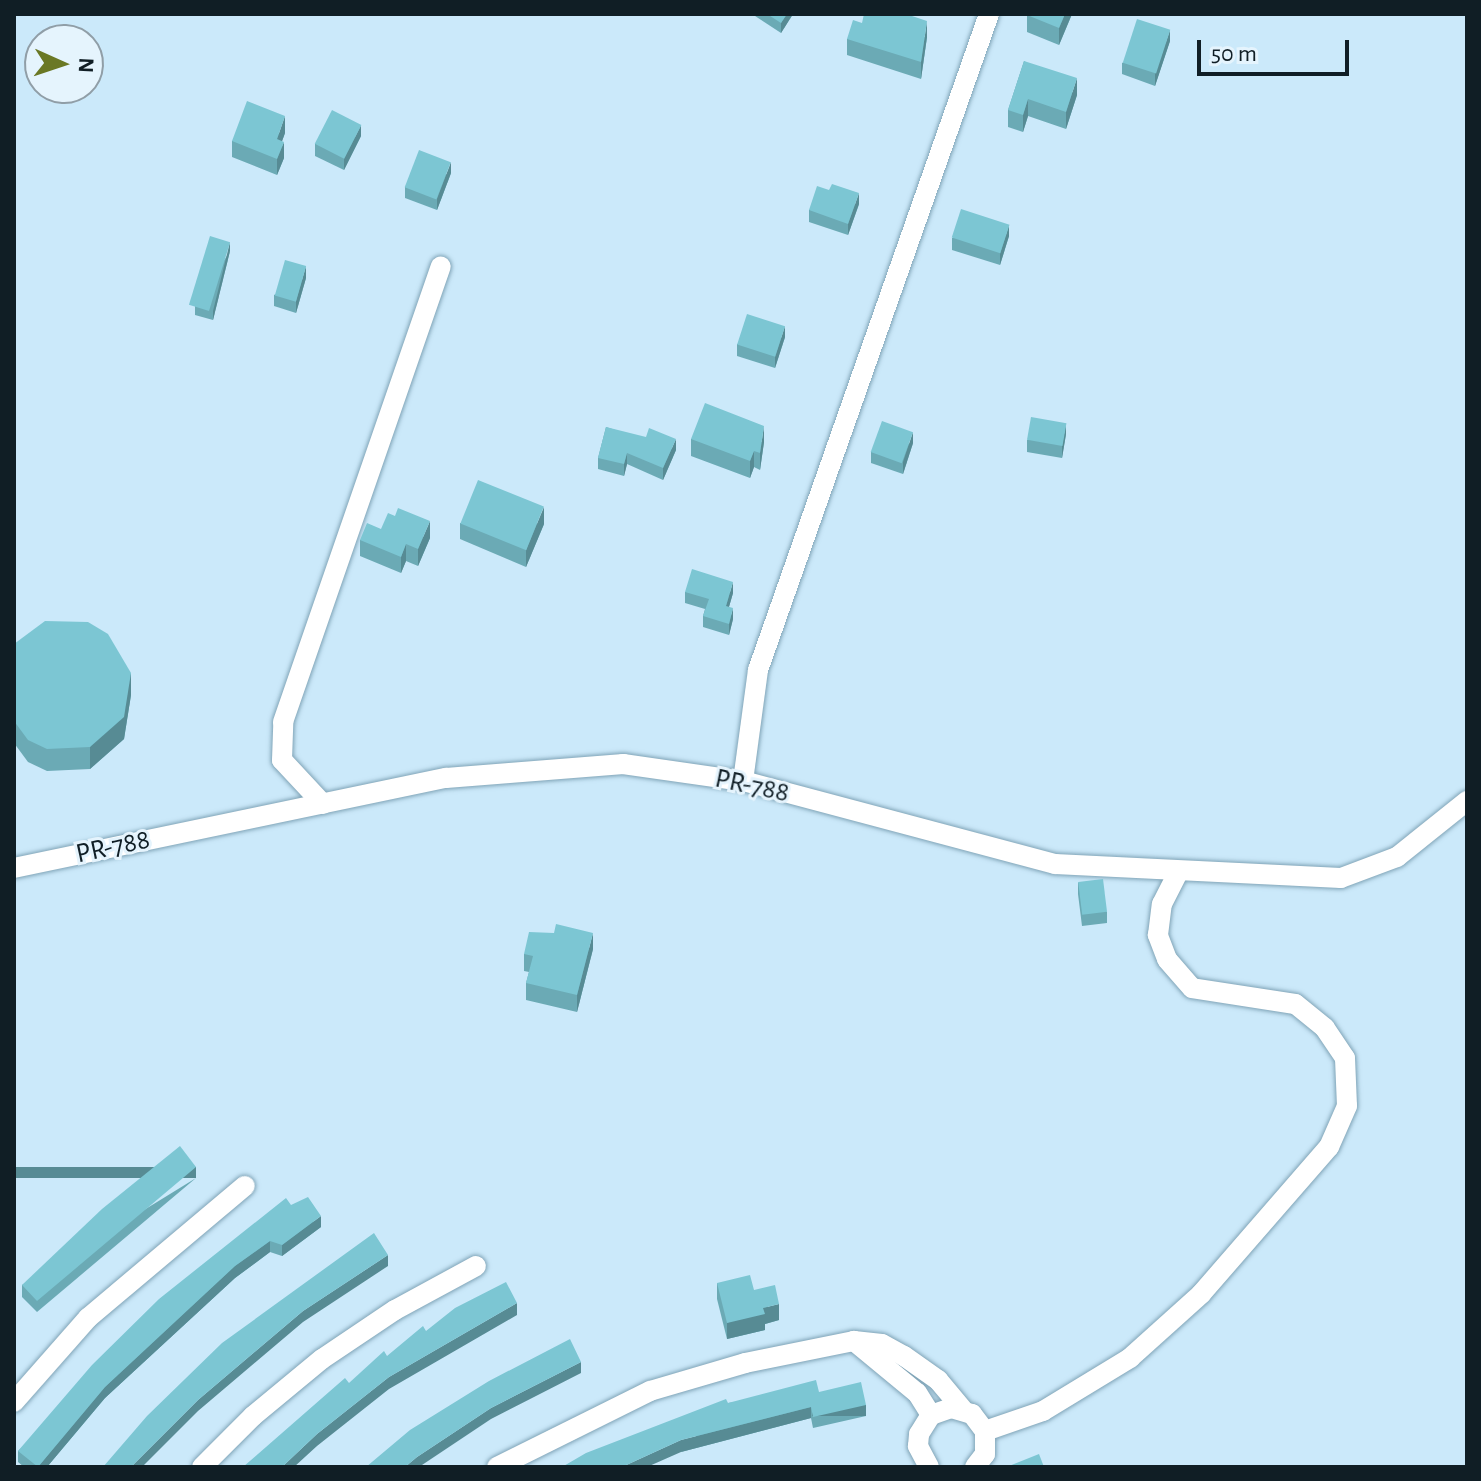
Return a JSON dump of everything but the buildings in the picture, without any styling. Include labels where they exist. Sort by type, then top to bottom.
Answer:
[{"type":"street","points":[[743,781],[758,670],[989,14]]},
{"type":"street","points":[[323,804],[282,760],[283,722],[441,267]]},
{"type":"street","name":"PR-788","points":[[14,868],[446,778],[623,764],[743,781],[1055,864],[1179,871],[1341,878],[1397,857],[1467,801]]},
{"type":"street","points":[[985,1431],[1043,1411],[1130,1358],[1201,1294],[1329,1147],[1347,1106],[1345,1058],[1315,1020],[1295,1004],[1192,988],[1167,959],[1158,935],[1162,904],[1179,871]]},
{"type":"street","points":[[14,1402],[88,1318],[245,1186]]},
{"type":"street","points":[[202,1467],[253,1416],[322,1359],[395,1310],[476,1266]]},
{"type":"street","points":[[497,1467],[650,1391],[745,1363],[854,1341],[882,1344],[931,1415]]},
{"type":"street","points":[[898,1364],[938,1380],[985,1431]]},
{"type":"street","points":[[931,1415],[962,1409]]},
{"type":"street","points":[[929,1467],[918,1446],[931,1415]]},
{"type":"street","points":[[978,1466],[985,1431]]}]
